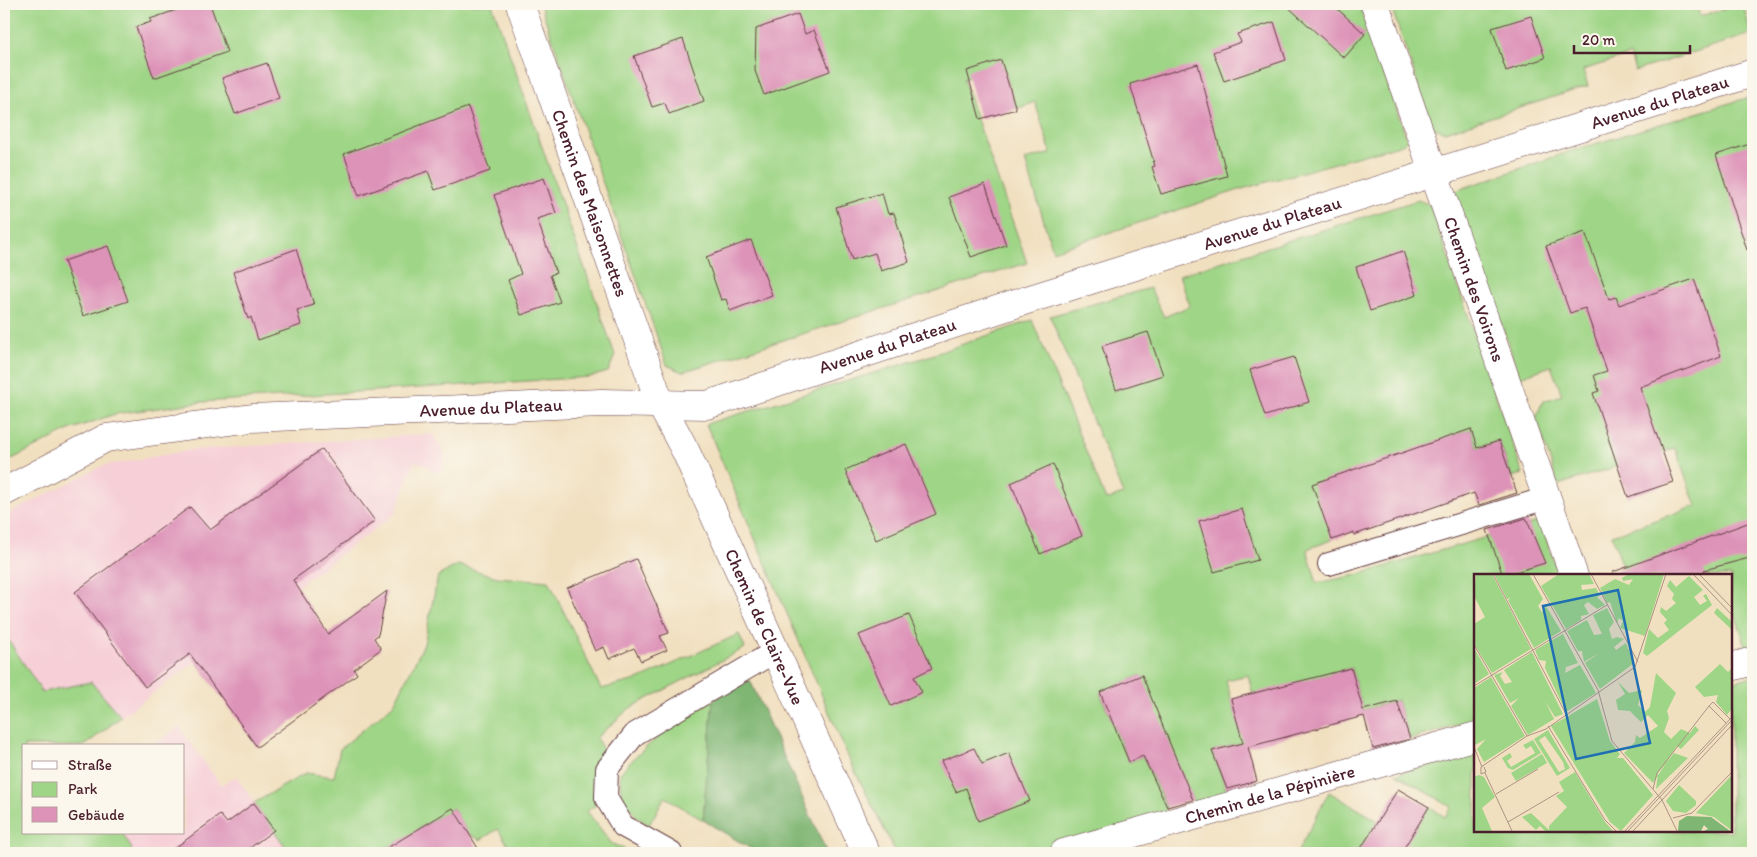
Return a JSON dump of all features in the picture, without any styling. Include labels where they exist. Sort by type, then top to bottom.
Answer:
[{"type":"street","name":"Chemin des Maisonnettes","points":[[520,4],[660,403]]},
{"type":"street","name":"Chemin des Voirons","points":[[1375,4],[1573,574]]},
{"type":"street","name":"Avenue du Plateau","points":[[4,492],[106,438],[252,418],[601,402],[707,404],[1030,298],[1753,73]]},
{"type":"street","name":"Chemin de Claire-Vue","points":[[660,403],[686,452],[774,652],[866,853]]},
{"type":"street","points":[[1732,667],[1753,661]]},
{"type":"street","name":"Chemin de la Pépinière","points":[[1064,853],[1474,737]]},
{"type":"lane","points":[[1329,564],[1547,498]]},
{"type":"lane","points":[[671,853],[623,826],[606,798],[607,769],[635,734],[774,652]]},
{"type":"shaded area","points":[[432,434],[445,454],[443,471],[433,472],[425,465],[415,461],[395,514],[121,717],[91,682],[42,692],[4,633],[4,516],[102,466],[191,450]]},
{"type":"shaded area","points":[[179,727],[221,785],[236,776],[290,853],[130,853],[132,849],[123,834],[185,834],[185,744],[155,744]]},
{"type":"green space","points":[[4,4],[492,4],[615,355],[608,372],[590,377],[202,402],[115,414],[69,430],[4,463]]},
{"type":"green space","points":[[543,4],[1359,4],[1407,139],[1403,144],[1242,189],[1053,251],[1025,160],[1051,153],[1035,102],[1016,109],[1004,67],[963,79],[1027,263],[682,372],[667,365],[541,7]]},
{"type":"green space","points":[[1390,4],[1696,4],[1700,16],[1743,4],[1751,34],[1635,71],[1630,55],[1583,70],[1588,86],[1445,132],[1433,127]]},
{"type":"green space","points":[[1753,96],[1753,644],[1746,646],[1735,614],[1732,615],[1732,574],[1615,574],[1624,571],[1612,535],[1696,506],[1675,448],[1558,485],[1536,417],[1543,401],[1562,395],[1551,366],[1520,377],[1455,191],[1571,151]]},
{"type":"green space","points":[[1418,200],[1430,205],[1523,474],[1512,477],[1499,441],[1477,448],[1471,429],[1433,443],[1332,540],[1307,549],[1317,583],[1357,575],[1541,521],[1557,574],[1474,574],[1474,721],[1410,739],[1397,700],[1363,710],[1351,668],[1253,695],[1248,675],[1226,680],[1240,731],[1247,742],[1212,751],[1230,799],[1200,808],[1193,801],[1141,675],[1100,693],[1129,762],[1143,756],[1166,807],[1165,815],[1024,853],[965,853],[960,850],[957,853],[896,853],[850,761],[706,424],[923,358],[1032,320],[1106,500],[1123,494],[1050,316],[1150,288],[1164,317],[1190,306],[1179,275]]},
{"type":"green space","points":[[458,565],[497,577],[549,581],[601,689],[640,679],[739,634],[745,648],[630,708],[596,738],[604,751],[595,769],[596,805],[587,811],[612,844],[625,849],[623,853],[513,853],[498,829],[480,840],[468,833],[453,808],[379,853],[290,853],[254,803],[306,773],[334,777],[340,749],[394,704],[424,644],[438,576]]},
{"type":"green space","points":[[4,633],[42,692],[91,682],[121,717],[87,744],[22,744],[22,834],[123,834],[132,849],[130,853],[4,853]]},
{"type":"green space","points":[[1753,676],[1753,853],[1297,853],[1329,792],[1409,839],[1429,807],[1445,817],[1452,807],[1396,774],[1474,754],[1474,832],[1732,832],[1732,682]]},
{"type":"green space","points":[[750,680],[827,853],[758,853],[703,820],[713,700]]},
{"type":"green space","points":[[713,700],[703,820],[665,797],[649,825],[638,818],[621,797],[620,773],[664,733]]},
{"type":"building","points":[[194,4],[210,4],[227,52],[154,78],[136,27],[151,22],[150,19]]},
{"type":"building","points":[[1285,4],[1332,4],[1365,34],[1344,58]]},
{"type":"building","points":[[798,14],[805,34],[814,30],[830,71],[764,95],[755,71],[756,29]]},
{"type":"building","points":[[1531,16],[1545,58],[1506,71],[1492,28]]},
{"type":"building","points":[[1274,22],[1286,60],[1224,81],[1213,52],[1241,42],[1237,34]]},
{"type":"building","points":[[683,39],[704,101],[669,114],[665,103],[652,107],[634,56]]},
{"type":"building","points":[[1001,60],[1016,109],[980,119],[967,71]]},
{"type":"building","points":[[267,63],[279,98],[235,114],[222,78]]},
{"type":"building","points":[[1198,64],[1227,176],[1161,194],[1152,167],[1155,166],[1130,84]]},
{"type":"building","points":[[468,107],[490,171],[435,190],[428,171],[359,196],[344,154]]},
{"type":"building","points":[[1753,143],[1753,249],[1747,250],[1716,155]]},
{"type":"building","points":[[544,178],[556,213],[537,219],[556,273],[550,275],[560,302],[521,315],[508,280],[521,274],[494,195]]},
{"type":"building","points":[[985,184],[1006,245],[971,257],[949,197]]},
{"type":"building","points":[[882,193],[888,214],[894,213],[909,262],[881,271],[875,253],[852,260],[836,207]]},
{"type":"building","points":[[1585,232],[1609,299],[1616,297],[1619,305],[1694,279],[1721,356],[1640,387],[1673,482],[1628,497],[1593,393],[1599,391],[1594,375],[1607,371],[1585,308],[1570,313],[1546,246]]},
{"type":"building","points":[[751,240],[772,295],[730,311],[726,299],[721,300],[706,257]]},
{"type":"building","points":[[108,246],[128,301],[83,316],[64,261]]},
{"type":"building","points":[[296,249],[314,305],[297,310],[301,325],[258,340],[251,317],[248,319],[233,272]]},
{"type":"building","points":[[1403,251],[1417,295],[1370,311],[1356,267]]},
{"type":"building","points":[[1148,332],[1163,375],[1116,390],[1102,346]]},
{"type":"building","points":[[1294,357],[1309,402],[1265,416],[1250,370]]},
{"type":"building","points":[[1471,429],[1477,448],[1499,441],[1517,493],[1479,505],[1474,493],[1354,535],[1354,532],[1332,540],[1312,484]]},
{"type":"building","points":[[906,444],[936,514],[876,540],[845,470]]},
{"type":"building","points":[[322,449],[375,521],[293,580],[328,634],[387,591],[378,635],[374,638],[381,649],[354,669],[357,674],[257,747],[190,654],[145,687],[75,592],[190,507],[210,530]]},
{"type":"building","points":[[1053,464],[1082,536],[1040,554],[1011,483]]},
{"type":"building","points":[[1242,509],[1258,560],[1214,572],[1199,521]]},
{"type":"building","points":[[1526,518],[1545,563],[1509,574],[1502,574],[1487,530]]},
{"type":"building","points":[[1753,521],[1753,557],[1704,570],[1705,574],[1613,574],[1613,572]]},
{"type":"building","points":[[636,559],[669,633],[660,636],[667,650],[641,661],[634,648],[609,659],[604,647],[595,651],[567,588]]},
{"type":"building","points":[[909,615],[932,668],[914,677],[922,692],[891,706],[859,635]]},
{"type":"building","points":[[1351,668],[1363,710],[1397,701],[1410,739],[1373,749],[1364,716],[1248,747],[1257,781],[1227,789],[1212,751],[1243,743],[1231,699]]},
{"type":"building","points":[[1142,675],[1193,800],[1167,807],[1143,756],[1129,762],[1100,692]]},
{"type":"building","points":[[974,748],[982,764],[1009,753],[1030,801],[978,821],[966,788],[956,792],[941,761]]},
{"type":"building","points":[[1398,789],[1429,807],[1401,853],[1358,853]]},
{"type":"building","points":[[254,803],[274,830],[247,850],[249,853],[168,853],[220,815],[227,823]]},
{"type":"building","points":[[453,808],[481,853],[379,853]]}]
